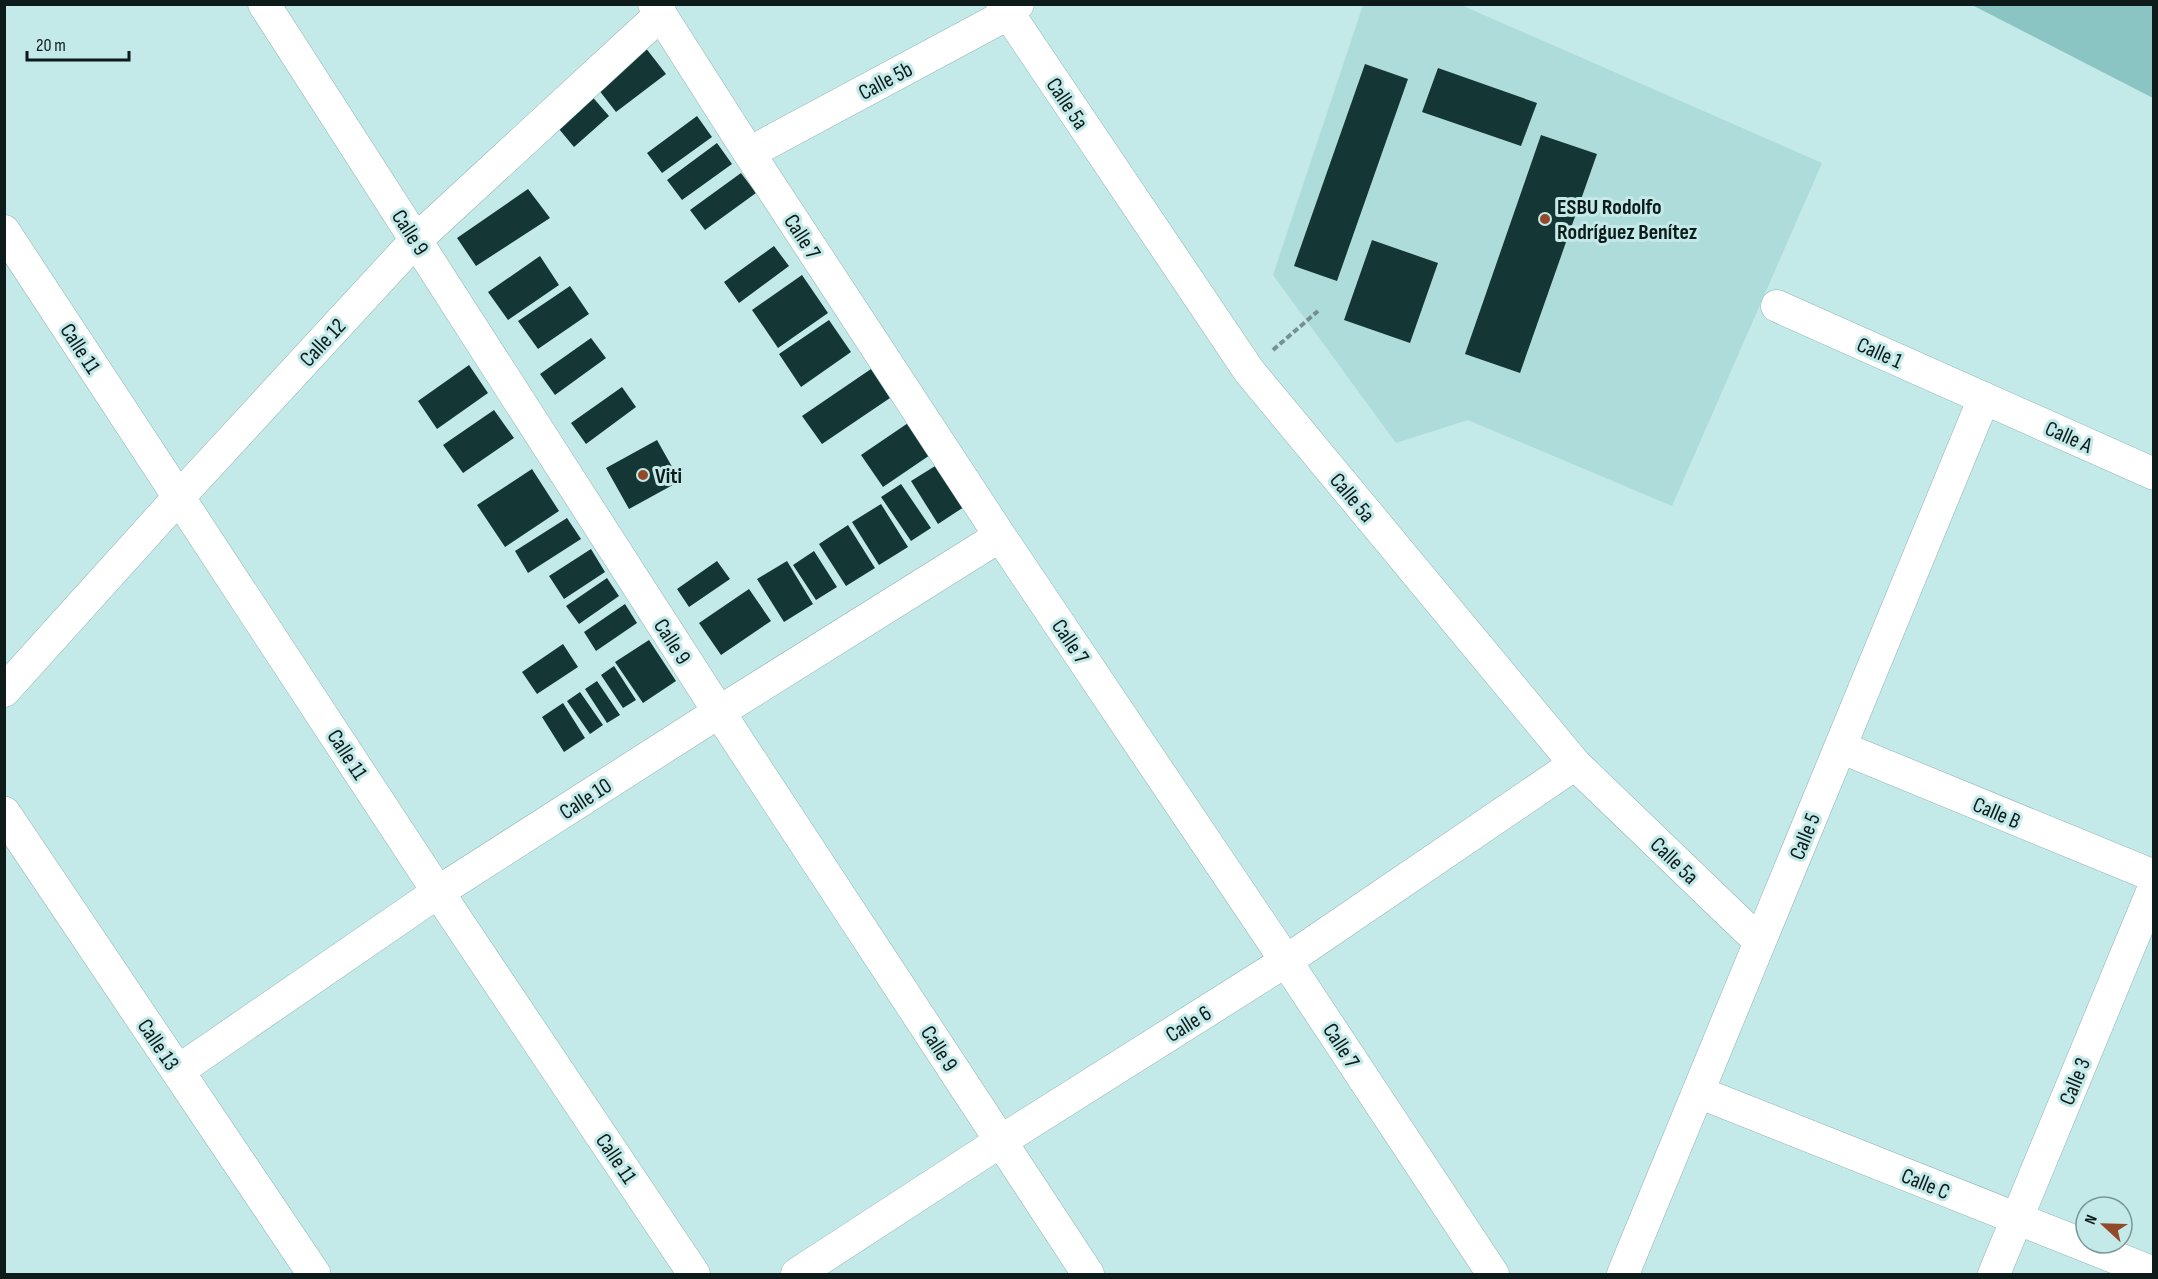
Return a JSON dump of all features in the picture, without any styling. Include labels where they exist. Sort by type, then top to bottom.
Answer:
[{"type":"main road","name":"Calle 13","points":[[4,813],[178,1071],[309,1273]]},
{"type":"street","name":"Calle 9","points":[[264,4],[719,712],[1088,1275]]},
{"type":"street","name":"Calle 5b","points":[[749,153],[1009,8]]},
{"type":"street","name":"Calle 5a","points":[[1009,8],[1249,371],[1575,764],[1760,942]]},
{"type":"street","name":"Calle 12","points":[[4,691],[178,497],[416,240],[658,9]]},
{"type":"street","name":"Calle 7","points":[[658,9],[749,153],[1000,536],[1286,961],[1493,1275]]},
{"type":"street","name":"Calle 11","points":[[4,231],[438,892],[694,1275]]},
{"type":"street","name":"Calle 1","points":[[1777,306],[1984,398]]},
{"type":"street","name":"Calle A","points":[[1984,398],[2154,474]]},
{"type":"street","name":"Calle 5","points":[[1623,1275],[1984,398]]},
{"type":"street","name":"Calle 10","points":[[178,1071],[438,892],[1000,536]]},
{"type":"street","name":"Calle B","points":[[1840,747],[2154,876]]},
{"type":"street","name":"Calle 6","points":[[797,1275],[1001,1141],[1286,961],[1575,764]]},
{"type":"street","name":"Calle 3","points":[[1994,1275],[2154,887]]},
{"type":"street","name":"Calle C","points":[[1698,1092],[2154,1273]]},
{"type":"path","points":[[1249,371],[1318,311]]},
{"type":"shaded area","name":"ESBU Rodolfo Rodríguez Benítez","points":[[1363,5],[1461,5],[1822,163],[1672,506],[1468,420],[1396,443],[1273,275]]},
{"type":"shaded area","points":[[1972,5],[2153,5],[2153,98]]},
{"type":"building","points":[[645,47],[666,74],[616,112],[595,85]]},
{"type":"building","points":[[1365,64],[1408,79],[1337,281],[1294,266]]},
{"type":"building","points":[[1438,68],[1537,103],[1521,146],[1422,112]]},
{"type":"building","points":[[589,93],[609,116],[574,147],[554,123]]},
{"type":"building","points":[[697,116],[712,137],[662,173],[647,153]]},
{"type":"building","points":[[1541,135],[1597,154],[1520,373],[1465,354]]},
{"type":"building","points":[[717,143],[732,164],[682,200],[667,180]]},
{"type":"building","points":[[741,173],[756,193],[705,230],[690,210]]},
{"type":"building","points":[[528,189],[550,218],[476,266],[457,238]]},
{"type":"building","points":[[1372,240],[1438,263],[1410,343],[1344,320]]},
{"type":"building","points":[[774,246],[789,266],[739,303],[724,282]]},
{"type":"building","points":[[540,256],[559,285],[508,320],[488,292]]},
{"type":"building","points":[[802,275],[828,313],[778,348],[752,310]]},
{"type":"building","points":[[570,286],[589,314],[538,349],[518,321]]},
{"type":"building","points":[[829,320],[851,352],[801,387],[779,354]]},
{"type":"building","points":[[591,338],[606,358],[555,395],[540,374]]},
{"type":"building","points":[[469,365],[488,393],[437,429],[418,401]]},
{"type":"building","points":[[871,369],[890,398],[822,444],[802,416]]},
{"type":"building","points":[[622,387],[636,407],[586,444],[571,423]]},
{"type":"building","points":[[494,410],[514,438],[463,473],[443,445]]},
{"type":"building","points":[[911,421],[933,453],[883,487],[861,455]]},
{"type":"building","name":"Viti","points":[[657,440],[680,481],[629,509],[606,468]]},
{"type":"building","points":[[940,463],[967,505],[938,524],[911,481]]},
{"type":"building","points":[[532,469],[559,511],[505,547],[477,505]]},
{"type":"building","points":[[901,484],[931,528],[911,541],[881,497]]},
{"type":"building","points":[[881,504],[908,547],[879,565],[852,522]]},
{"type":"building","points":[[567,518],[581,539],[528,573],[515,551]]},
{"type":"building","points":[[848,525],[875,568],[846,586],[819,544]]},
{"type":"building","points":[[591,549],[605,572],[564,599],[549,576]]},
{"type":"building","points":[[814,551],[837,587],[816,600],[793,565]]},
{"type":"building","points":[[717,561],[730,579],[689,607],[677,589]]},
{"type":"building","points":[[787,561],[813,604],[784,622],[757,579]]},
{"type":"building","points":[[607,578],[619,596],[579,624],[566,606]]},
{"type":"building","points":[[749,589],[771,621],[721,655],[699,623]]},
{"type":"building","points":[[625,604],[637,623],[596,651],[584,632]]},
{"type":"building","points":[[649,640],[676,681],[643,703],[615,662]]},
{"type":"building","points":[[563,644],[578,667],[537,694],[522,672]]},
{"type":"building","points":[[614,666],[636,700],[623,708],[601,675]]},
{"type":"building","points":[[597,681],[620,715],[607,723],[585,689]]},
{"type":"building","points":[[580,692],[603,725],[590,734],[567,701]]},
{"type":"building","points":[[563,703],[585,738],[564,752],[542,717]]},
{"type":"place","name":"ESBU Rodolfo Rodríguez Benítez","points":[[1545,219]]},
{"type":"place","name":"Viti","points":[[643,475]]}]
